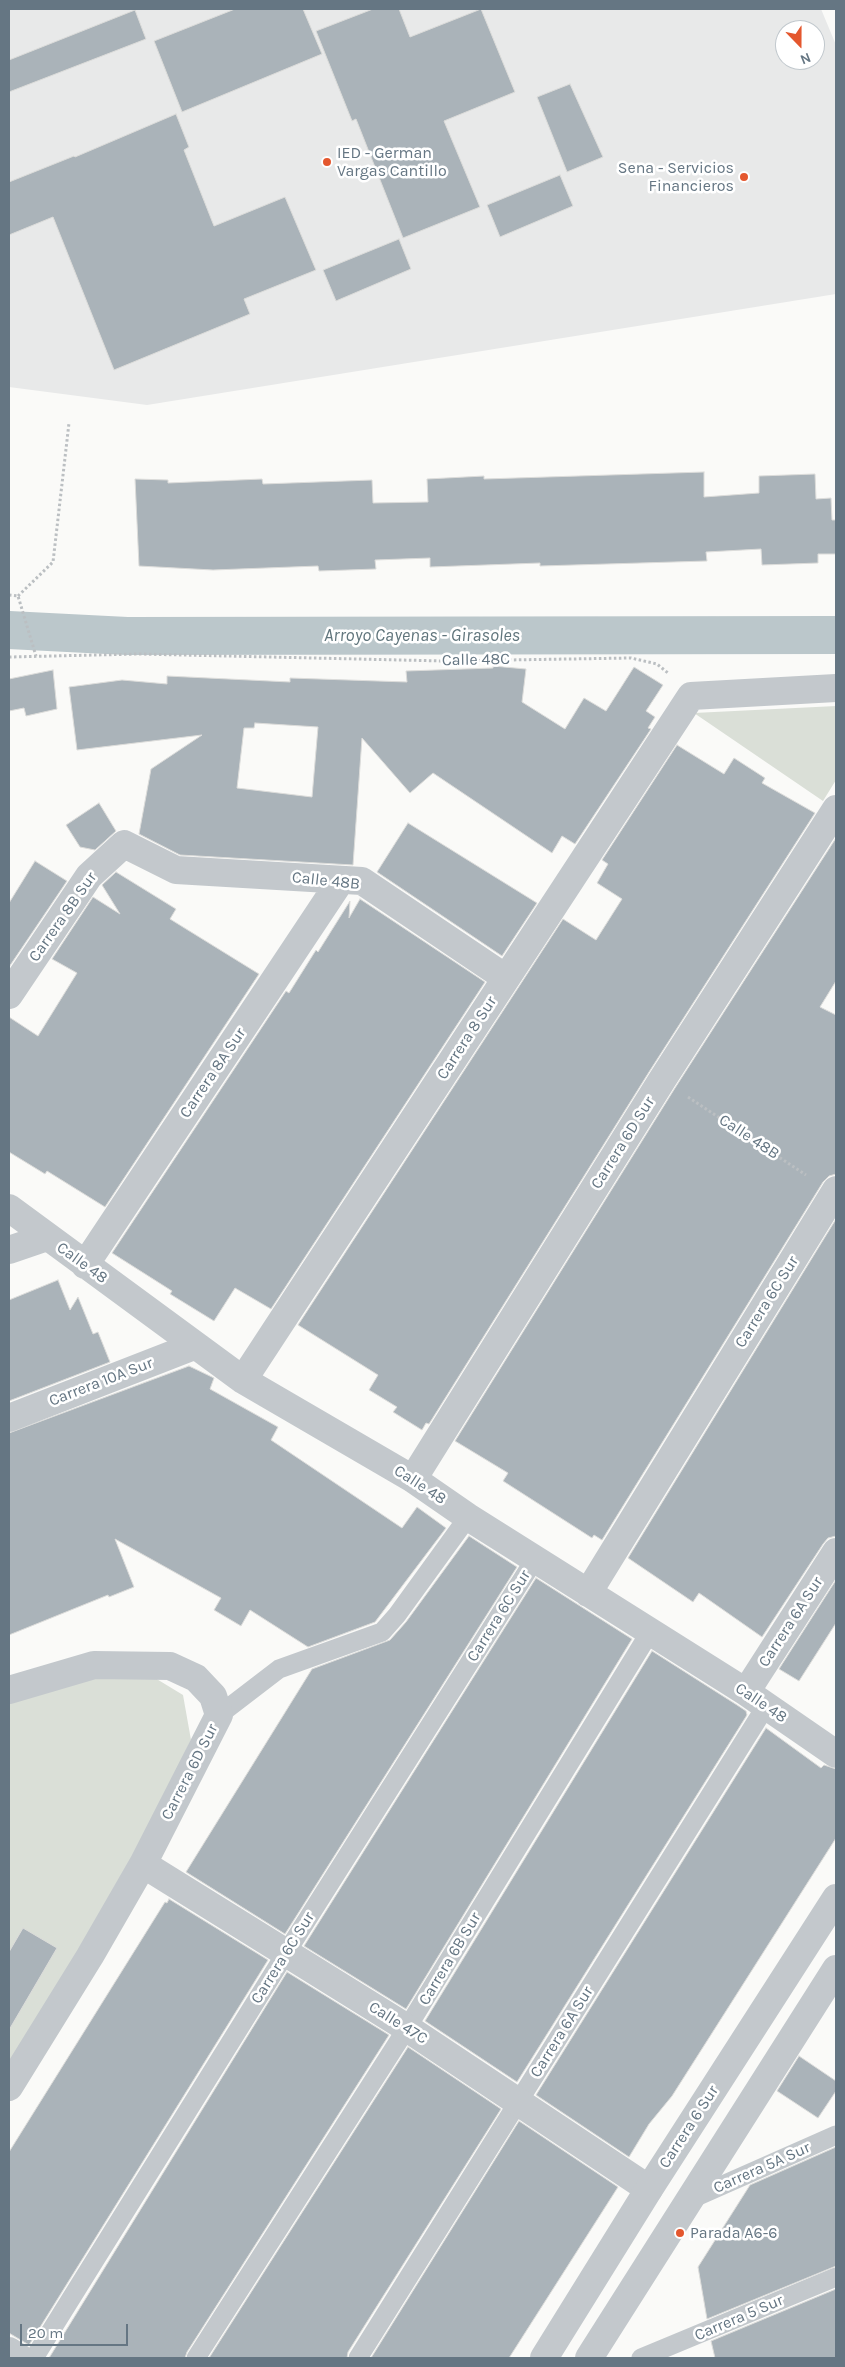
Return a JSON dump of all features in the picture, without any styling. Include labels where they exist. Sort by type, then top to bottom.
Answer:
[{"type":"street","points":[[691,696],[836,688]]},
{"type":"street","name":"Carrera 8 Sur","points":[[243,1380],[691,696]]},
{"type":"street","name":"Carrera 6D Sur","points":[[413,1479],[662,1080],[836,809]]},
{"type":"street","name":"Calle 48B","points":[[124,844],[176,870],[362,881],[506,978]]},
{"type":"street","name":"Carrera 8B Sur","points":[[9,995],[89,876],[124,844]]},
{"type":"street","name":"Carrera 8A Sur","points":[[85,1265],[341,880]]},
{"type":"street","name":"Carrera 6C Sur","points":[[588,1593],[835,1192]]},
{"type":"street","name":"Calle 48","points":[[9,1208],[194,1346],[243,1380],[413,1479],[468,1517],[756,1699],[836,1754]]},
{"type":"street","points":[[9,1250],[47,1237]]},
{"type":"street","name":"Carrera 10A Sur","points":[[9,1418],[194,1346]]},
{"type":"street","name":"Carrera 6A Sur","points":[[756,1699],[836,1552]]},
{"type":"street","points":[[9,1690],[94,1665],[170,1666],[196,1678],[213,1696],[219,1715]]},
{"type":"street","name":"Carrera 6D Sur","points":[[9,2087],[90,1956],[143,1864],[219,1715]]},
{"type":"street","name":"Calle 47C","points":[[143,1864],[407,2028],[649,2189]]},
{"type":"street","name":"Carrera 6 Sur","points":[[544,2358],[649,2189],[836,1898]]},
{"type":"street","points":[[589,2358],[836,1969]]},
{"type":"street","points":[[9,2351],[20,2358]]},
{"type":"lane","name":"Carrera 6D Sur","points":[[219,1715],[279,1669],[382,1632],[397,1615],[468,1517]]},
{"type":"lane","name":"Carrera 6C Sur","points":[[34,2358],[286,1953],[535,1559]]},
{"type":"lane","name":"Carrera 6B Sur","points":[[196,2358],[407,2028],[650,1632]]},
{"type":"lane","name":"Carrera 6A Sur","points":[[358,2358],[518,2102],[756,1699]]},
{"type":"lane","name":"Carrera 5A Sur","points":[[687,2201],[836,2135]]},
{"type":"lane","name":"Carrera 5 Sur","points":[[641,2358],[836,2277]]},
{"type":"path","points":[[9,596],[18,596],[53,562],[69,423]]},
{"type":"path","points":[[18,596],[36,656]]},
{"type":"path","name":"Calle 48C","points":[[9,657],[101,654],[444,661],[631,658],[657,664],[681,683],[691,696]]},
{"type":"path","name":"Calle 48B","points":[[662,1080],[835,1192]]},
{"type":"shaded area","name":"IED - German Vargas Cantillo","points":[[9,9],[821,9],[836,45],[836,294],[147,405],[9,387]]},
{"type":"shaded area","points":[[836,706],[836,780],[823,801],[694,713]]},
{"type":"shaded area","points":[[101,1666],[155,1678],[183,1695],[191,1740],[87,1953],[9,2077],[9,1696]]},
{"type":"building","points":[[235,9],[303,9],[322,54],[182,112],[154,41]]},
{"type":"building","points":[[373,9],[399,9],[410,37],[481,9],[515,92],[444,121],[480,207],[403,238],[356,119],[352,121],[316,31]]},
{"type":"building","points":[[135,10],[146,39],[9,92],[9,60]]},
{"type":"building","points":[[570,84],[603,157],[567,172],[537,97]]},
{"type":"building","points":[[176,114],[189,147],[184,150],[214,226],[285,197],[316,270],[244,299],[250,314],[114,370],[53,217],[9,235],[9,182],[75,157]]},
{"type":"building","points":[[560,175],[573,206],[500,237],[487,205]]},
{"type":"building","points":[[399,239],[411,269],[336,301],[323,270]]},
{"type":"building","points":[[704,472],[704,497],[759,493],[759,476],[815,474],[816,499],[831,498],[832,520],[836,520],[836,554],[818,554],[818,563],[762,565],[761,549],[706,552],[707,561],[540,566],[540,563],[430,567],[430,558],[375,560],[376,569],[319,571],[318,566],[213,570],[139,566],[135,479],[168,480],[168,483],[262,479],[263,484],[372,480],[373,503],[428,502],[427,479],[484,476],[484,479]]},
{"type":"building","points":[[493,666],[526,669],[522,702],[565,729],[584,698],[606,711],[634,667],[663,685],[646,711],[655,717],[648,728],[651,729],[575,844],[562,836],[552,853],[433,773],[410,793],[362,738],[353,865],[180,855],[139,834],[151,769],[202,735],[77,750],[69,687],[122,680],[167,684],[167,676],[290,682],[290,678],[407,682],[406,671],[493,668]],"holes":[[[255,723],[318,727],[312,797],[237,788],[244,728],[254,728]]]},
{"type":"building","points":[[53,670],[57,709],[26,716],[24,708],[9,711],[9,679]]},
{"type":"building","points":[[677,745],[724,774],[734,758],[765,778],[762,783],[815,813],[649,1072],[429,1424],[426,1423],[422,1430],[393,1412],[397,1407],[369,1390],[378,1375],[298,1325],[563,919],[596,940],[622,899],[597,883],[608,864],[602,860]]},
{"type":"building","points":[[99,803],[116,831],[95,850],[80,847],[66,825]]},
{"type":"building","points":[[408,823],[537,903],[502,956],[377,872]]},
{"type":"building","points":[[836,838],[836,981],[820,1007],[836,1015],[836,1174],[829,1176],[823,1182],[602,1540],[594,1535],[592,1538],[503,1481],[508,1473],[455,1441],[675,1088]]},
{"type":"building","points":[[35,861],[67,881],[9,967],[9,903]]},
{"type":"building","points":[[116,872],[176,909],[170,919],[259,974],[105,1207],[47,1171],[45,1174],[9,1152],[9,1017],[38,1036],[77,973],[52,959],[93,897],[120,914],[102,885]]},
{"type":"building","points":[[360,899],[485,982],[271,1309],[235,1288],[214,1321],[170,1294],[172,1291],[112,1253],[286,991],[289,993],[316,950],[318,952],[350,901],[349,918]]},
{"type":"building","points":[[836,1219],[836,1536],[828,1538],[823,1544],[762,1637],[699,1593],[693,1602],[628,1558]]},
{"type":"building","points":[[58,1280],[70,1310],[78,1297],[93,1334],[98,1332],[110,1362],[9,1401],[9,1300]]},
{"type":"building","points":[[189,1366],[214,1378],[210,1389],[278,1427],[271,1440],[402,1528],[417,1507],[446,1528],[375,1622],[308,1647],[250,1610],[241,1626],[214,1610],[221,1598],[115,1539],[134,1587],[109,1597],[108,1595],[9,1635],[9,1433]]},
{"type":"building","points":[[469,1536],[517,1567],[285,1934],[186,1872],[312,1669],[390,1640],[406,1622]]},
{"type":"building","points":[[536,1578],[632,1639],[406,2009],[304,1946]]},
{"type":"building","points":[[836,1580],[836,1623],[799,1681],[779,1669]]},
{"type":"building","points":[[652,1651],[746,1711],[747,1715],[517,2082],[425,2021]]},
{"type":"building","points":[[766,1728],[821,1768],[824,1765],[836,1769],[836,1838],[672,2096],[649,2124],[629,2157],[536,2095]]},
{"type":"building","points":[[169,1899],[268,1960],[29,2345],[9,2333],[9,2152],[165,1902],[167,1903]]},
{"type":"building","points":[[23,1928],[57,1948],[9,2030],[9,1952]]},
{"type":"building","points":[[287,1972],[389,2035],[187,2352],[185,2358],[49,2358]]},
{"type":"building","points":[[408,2047],[501,2109],[348,2352],[347,2358],[209,2358]]},
{"type":"building","points":[[799,2056],[836,2081],[836,2091],[818,2118],[777,2091]]},
{"type":"building","points":[[519,2121],[618,2187],[509,2358],[371,2358]]},
{"type":"building","points":[[836,2147],[836,2266],[707,2319],[698,2267],[750,2185]]},
{"type":"building","points":[[836,2289],[836,2358],[715,2358],[711,2341]]},
{"type":"waterway","name":"Arroyo Cayenas - Girasoles","points":[[9,630],[127,636],[836,635]]},
{"type":"place","name":"IED - German Vargas Cantillo","points":[[327,162]]},
{"type":"place","name":"Sena - Servicios Financieros","points":[[744,177]]},
{"type":"place","name":"Parada A6-6","points":[[680,2233]]}]
